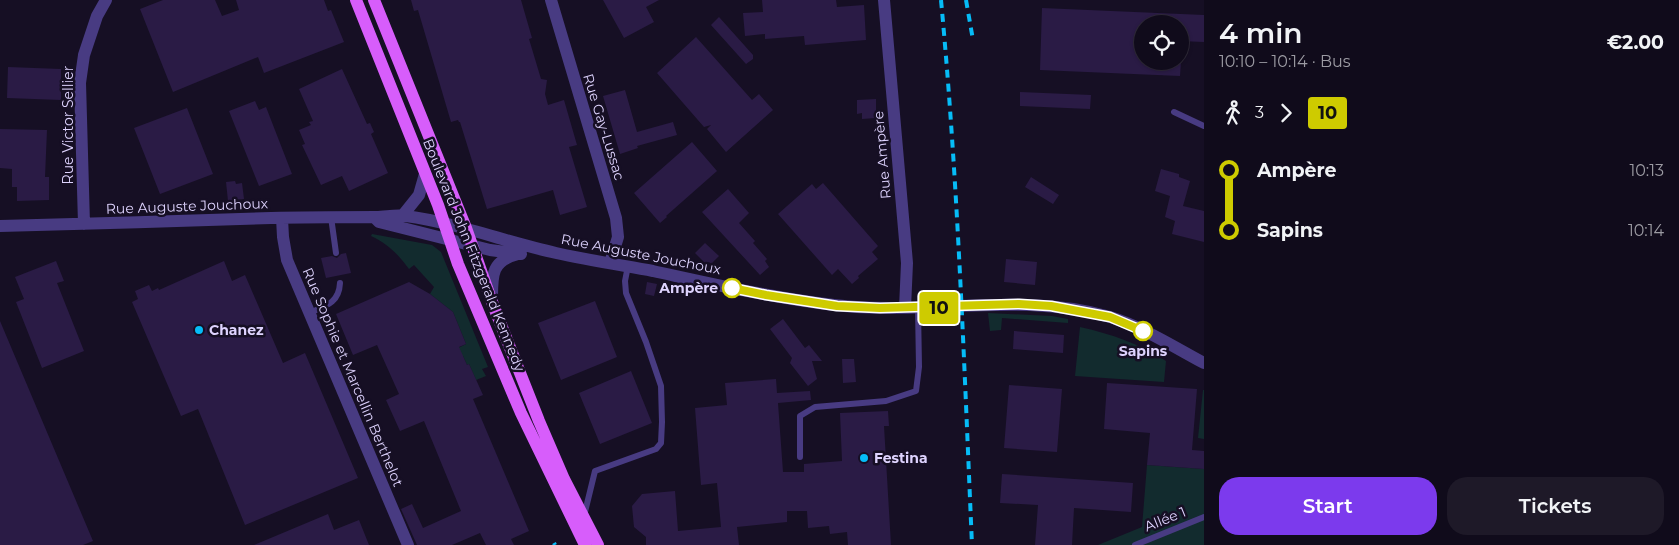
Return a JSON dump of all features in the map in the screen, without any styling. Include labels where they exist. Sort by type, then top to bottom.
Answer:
[{"type":"main road","name":"Boulevard John Fitzgerald Kennedy","points":[[356,0],[425,174],[458,264],[521,413],[584,545]]},
{"type":"main road","name":"Boulevard John Fitzgerald Kennedy","points":[[374,0],[466,228],[492,302],[550,446],[583,518],[598,545]]},
{"type":"street","name":"Rue Victor Sellier","points":[[84,224],[80,83],[84,55],[97,16],[106,0]]},
{"type":"street","name":"Rue Gay-Lussac","points":[[550,0],[616,218],[618,237],[610,263]]},
{"type":"street","name":"Rue Ampère","points":[[884,0],[907,263],[904,308]]},
{"type":"street","points":[[403,215],[419,195],[425,174]]},
{"type":"street","name":"Rue Auguste Jouchoux","points":[[0,226],[403,215],[466,228],[556,253],[766,295],[837,306],[918,308],[1019,304],[1076,310],[1124,322],[1204,363]]},
{"type":"street","name":"Rue Auguste Jouchoux","points":[[374,217],[379,222],[449,238],[490,250],[521,254]]},
{"type":"street","name":"Rue Sophie et Marcellin Berthelot","points":[[282,218],[287,260],[408,545]]},
{"type":"street","points":[[492,302],[492,284],[496,267],[505,258],[521,254],[556,253]]},
{"type":"lane","points":[[1174,112],[1204,126]]},
{"type":"lane","points":[[332,217],[336,253]]},
{"type":"lane","points":[[583,518],[595,471],[656,449],[661,443],[661,386],[626,293],[625,281],[628,266]]},
{"type":"lane","points":[[310,314],[335,300],[340,293],[340,283]]},
{"type":"lane","points":[[800,457],[800,416],[816,407],[886,401],[916,391],[919,367],[918,308]]},
{"type":"lane","name":"Allée 1","points":[[1135,545],[1204,517]]},
{"type":"green space","points":[[372,234],[432,245],[441,252],[488,367],[482,369],[486,376],[476,380],[463,356],[458,358],[454,350],[466,344],[453,312],[430,294],[434,287],[414,265],[409,269],[383,242],[371,236]]},
{"type":"green space","points":[[988,313],[1052,316],[1068,319],[1068,323],[1002,318],[1001,330],[990,331]]},
{"type":"green space","points":[[1080,327],[1125,340],[1166,361],[1164,382],[1075,376]]},
{"type":"green space","points":[[1204,390],[1204,439],[1198,438]]},
{"type":"green space","points":[[1147,465],[1204,469],[1204,545],[1098,545],[1142,527]]},
{"type":"building","points":[[163,0],[215,0],[222,16],[239,10],[236,0],[324,0],[328,11],[331,10],[344,42],[264,73],[258,57],[173,92],[140,9]]},
{"type":"building","points":[[411,0],[521,0],[532,38],[529,39],[541,79],[547,80],[545,94],[548,105],[564,100],[577,145],[569,147],[587,207],[560,215],[553,190],[487,209],[460,122],[458,120],[451,122],[418,10],[414,11]]},
{"type":"building","points":[[603,0],[659,0],[646,7],[654,22],[624,38]]},
{"type":"building","points":[[762,0],[836,0],[837,7],[864,5],[866,40],[805,45],[804,36],[765,39],[765,34],[745,36],[743,13],[763,12]]},
{"type":"building","points":[[1042,8],[1204,15],[1204,42],[1189,41],[1189,15],[1134,15],[1134,70],[1180,70],[1180,76],[1040,70]]},
{"type":"building","points":[[719,17],[753,55],[753,59],[746,64],[711,25]]},
{"type":"building","points":[[696,37],[752,100],[759,94],[773,110],[726,152],[707,129],[711,125],[704,127],[657,73]]},
{"type":"building","points":[[8,67],[61,69],[61,100],[7,98]]},
{"type":"building","points":[[342,69],[367,124],[370,123],[374,132],[371,134],[388,173],[349,191],[342,176],[321,185],[302,145],[305,144],[299,130],[311,125],[309,122],[313,121],[299,89]]},
{"type":"building","points":[[625,90],[637,132],[673,122],[677,135],[637,146],[638,148],[620,154],[603,96]]},
{"type":"building","points":[[1020,92],[1091,95],[1090,109],[1020,106]]},
{"type":"building","points":[[876,99],[876,118],[862,119],[862,113],[857,114],[857,100]]},
{"type":"building","points":[[255,101],[259,110],[266,107],[292,174],[259,186],[229,111]]},
{"type":"building","points":[[187,108],[213,174],[160,194],[134,128]]},
{"type":"building","points":[[0,129],[47,130],[45,177],[49,177],[49,200],[17,201],[17,187],[12,187],[12,169],[0,168]]},
{"type":"building","points":[[692,142],[717,171],[660,223],[634,193]]},
{"type":"building","points":[[1161,169],[1179,174],[1179,177],[1190,181],[1183,206],[1204,211],[1204,242],[1172,234],[1175,221],[1165,217],[1170,196],[1155,191]]},
{"type":"building","points":[[1031,177],[1059,195],[1053,204],[1025,187]]},
{"type":"building","points":[[235,181],[236,184],[242,183],[244,199],[228,201],[226,182]]},
{"type":"building","points":[[823,183],[878,246],[872,252],[878,259],[858,276],[859,278],[852,284],[838,269],[832,275],[778,214],[812,184],[816,189]]},
{"type":"building","points":[[728,189],[749,213],[739,223],[755,241],[753,243],[767,259],[765,261],[769,267],[760,275],[702,212]]},
{"type":"building","points":[[705,243],[719,256],[711,264],[709,262],[706,264],[695,253]]},
{"type":"building","points":[[346,253],[351,273],[326,278],[321,258],[332,256],[337,258],[341,254]]},
{"type":"building","points":[[1006,259],[1037,262],[1035,285],[1004,282]]},
{"type":"building","points":[[56,261],[64,281],[57,283],[84,351],[42,368],[16,302],[24,299],[15,277]]},
{"type":"building","points":[[224,261],[232,281],[245,275],[283,363],[305,353],[358,478],[245,525],[198,409],[181,416],[132,302],[138,299],[135,291],[149,285],[152,291],[158,288],[159,290]]},
{"type":"building","points":[[409,282],[430,294],[453,312],[466,344],[459,347],[483,395],[473,399],[529,531],[511,539],[514,545],[486,545],[480,533],[452,545],[417,545],[401,509],[412,504],[423,528],[461,511],[424,421],[400,431],[386,400],[399,394],[377,345],[353,355],[336,314]]},
{"type":"building","points":[[647,282],[657,284],[654,296],[645,294]]},
{"type":"building","points":[[595,301],[617,357],[561,380],[538,323]]},
{"type":"building","points":[[783,319],[805,348],[809,345],[822,361],[812,361],[817,379],[808,386],[790,363],[792,358],[770,329]]},
{"type":"building","points":[[0,321],[93,541],[83,545],[0,545]]},
{"type":"building","points":[[1014,331],[1064,335],[1063,353],[1013,349]]},
{"type":"building","points":[[842,359],[854,359],[856,382],[843,383]]},
{"type":"building","points":[[631,371],[652,423],[600,444],[579,393]]},
{"type":"building","points":[[776,379],[777,393],[810,391],[811,400],[778,403],[783,472],[804,472],[804,464],[842,461],[840,413],[888,411],[889,426],[884,426],[891,545],[848,545],[847,532],[830,534],[829,526],[808,528],[807,511],[787,511],[787,522],[737,527],[739,545],[646,545],[646,537],[634,527],[632,506],[642,494],[675,491],[678,531],[721,527],[717,483],[701,485],[695,408],[727,405],[725,383]]},
{"type":"building","points":[[1107,383],[1197,389],[1192,450],[1204,451],[1204,469],[1147,465],[1150,433],[1104,429]]},
{"type":"building","points":[[1009,385],[1062,389],[1057,452],[1004,448]]},
{"type":"building","points":[[1002,474],[1133,483],[1131,512],[1074,508],[1072,545],[1035,545],[1038,505],[1000,503]]},
{"type":"building","points":[[328,514],[334,530],[359,520],[369,545],[254,545]]},
{"type":"railway","points":[[941,0],[956,204],[972,545]]},
{"type":"railway","points":[[966,0],[973,40]]},
{"type":"bus line","name":"10","points":[[732,288],[837,306],[880,308],[1019,304],[1051,306],[1110,317],[1143,331]]},
{"type":"place","name":"Ampère","points":[[732,288]]},
{"type":"place","name":"Chanez","points":[[199,330]]},
{"type":"place","name":"Sapins","points":[[1143,331]]},
{"type":"place","name":"Festina","points":[[864,458]]}]
